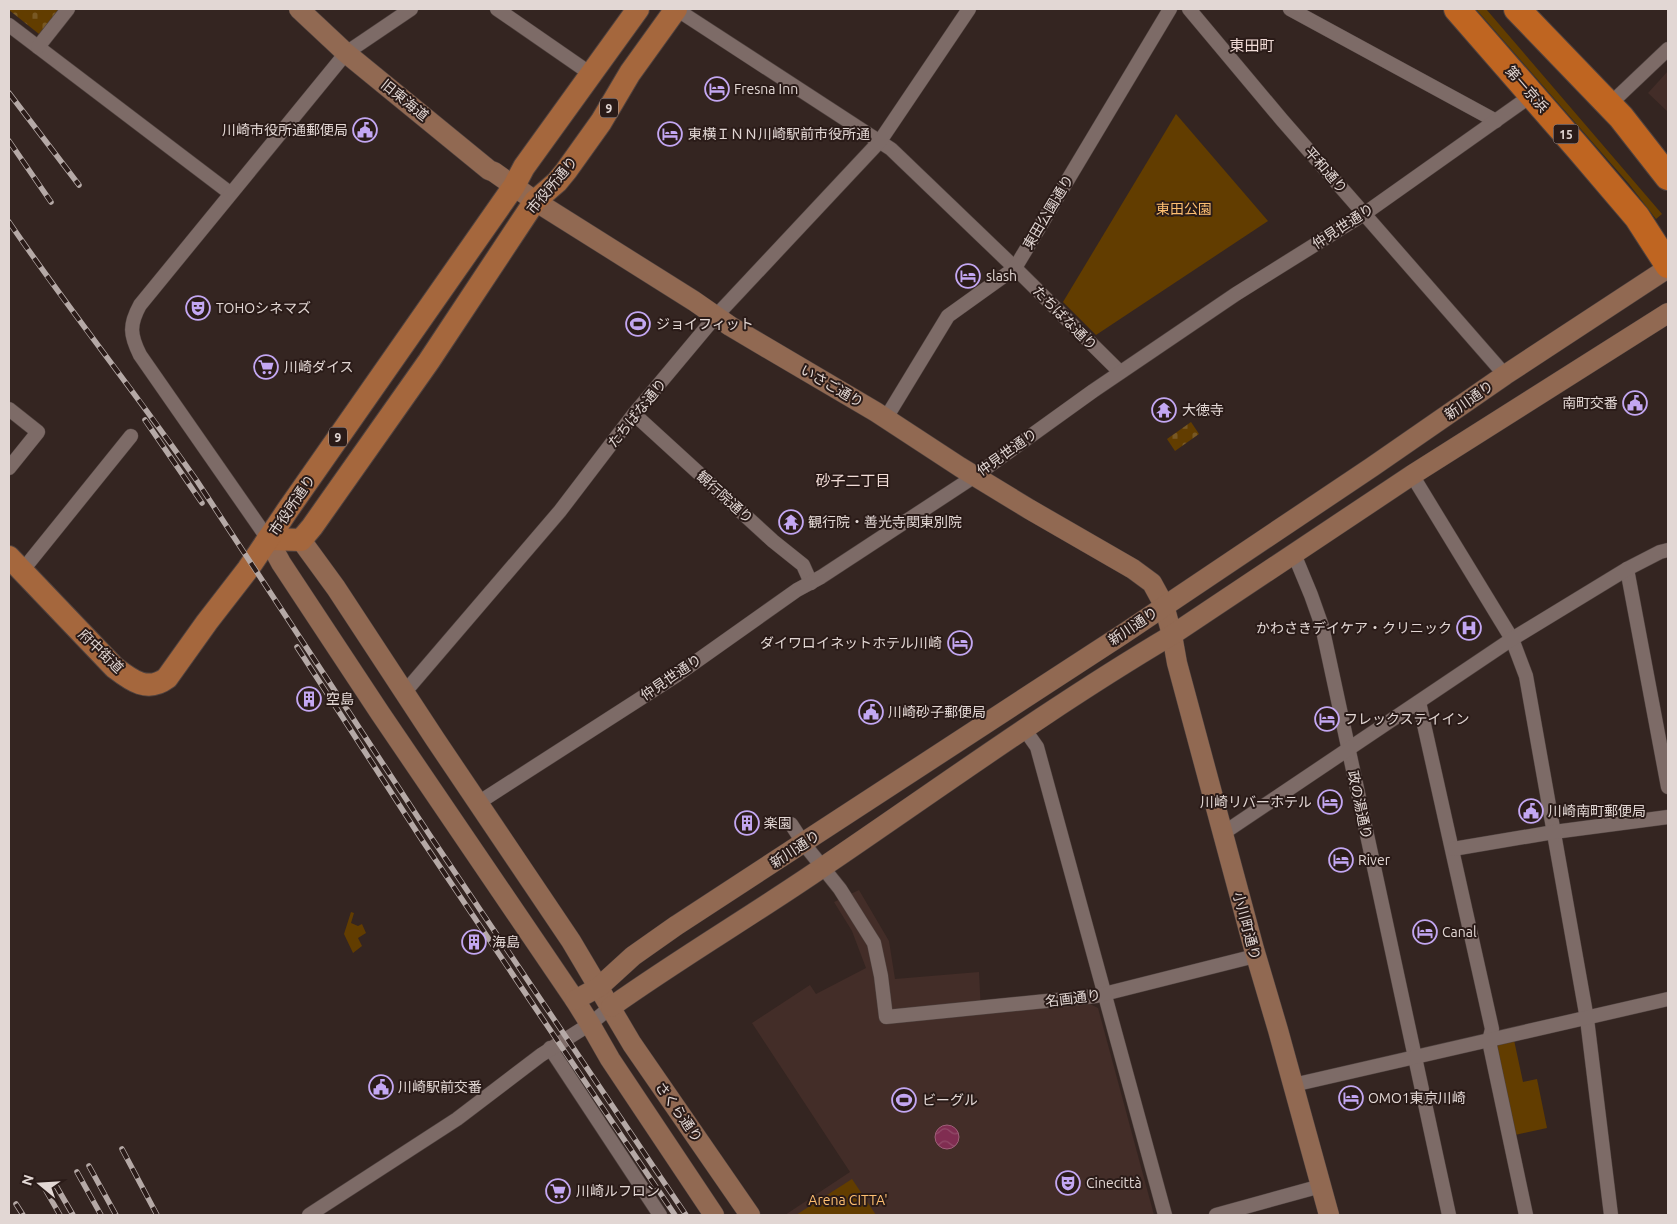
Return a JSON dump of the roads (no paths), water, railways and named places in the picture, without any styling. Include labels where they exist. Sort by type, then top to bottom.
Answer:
[{"type":"highway","name":"第一京浜","points":[[1457,9],[1637,217],[1668,266]]},
{"type":"highway","points":[[1517,9],[1609,105],[1668,177]]},
{"type":"main road","name":"市役所通り","points":[[268,539],[514,186],[524,166],[638,9]]},
{"type":"main road","name":"市役所通り","points":[[268,539],[301,540],[312,527],[424,368],[536,201],[566,171],[601,122],[630,73],[676,9]]},
{"type":"main road","name":"府中街道","points":[[15,564],[114,667],[143,685],[152,685],[160,683],[167,678],[268,539]]},
{"type":"street","points":[[38,47],[68,9]]},
{"type":"street","name":"旧東海道","points":[[299,9],[346,52],[488,170],[514,186]]},
{"type":"street","points":[[268,539],[140,355],[134,344],[131,332],[132,319],[140,305],[346,52],[410,9]]},
{"type":"street","points":[[498,9],[591,74]]},
{"type":"street","name":"たちばな通り","points":[[676,9],[891,149],[1120,372]]},
{"type":"street","name":"たちばな通り","points":[[404,692],[560,511],[634,414],[716,316],[880,141],[969,9]]},
{"type":"street","name":"東田公園通り","points":[[886,418],[948,316],[1014,268],[1170,9]]},
{"type":"street","name":"平和通り","points":[[1188,9],[1505,375]]},
{"type":"street","points":[[1290,9],[1496,121]]},
{"type":"street","points":[[9,25],[230,193]]},
{"type":"street","points":[[1609,105],[1668,49]]},
{"type":"street","name":"仲見世通り","points":[[478,803],[677,674],[797,590],[811,583],[975,476],[1120,372],[1251,284],[1364,214],[1532,95]]},
{"type":"street","name":"いさご通り","points":[[514,186],[744,335],[886,418],[1029,509],[1126,564],[1152,583]]},
{"type":"street","name":"新川通り","points":[[575,1000],[599,987],[633,956],[677,925],[804,844],[1372,467],[1668,266]]},
{"type":"street","name":"新川通り","points":[[611,1007],[822,868],[1025,730],[1172,635],[1412,475],[1668,313]]},
{"type":"street","points":[[9,409],[38,432],[9,468]]},
{"type":"street","name":"観行院通り","points":[[634,414],[773,541],[803,565],[811,583]]},
{"type":"street","points":[[15,564],[131,436]]},
{"type":"street","points":[[1412,475],[1512,639],[1526,676],[1587,1019],[1611,1215]]},
{"type":"street","name":"さくら通り","points":[[268,539],[280,563],[575,1000],[610,1059],[714,1215]]},
{"type":"street","name":"さくら通り","points":[[301,540],[336,588],[571,941],[632,1044],[750,1215]]},
{"type":"street","points":[[1222,834],[1512,639],[1626,570],[1660,552],[1668,550]]},
{"type":"street","name":"政の湯通り","points":[[1294,554],[1322,626],[1449,1215]]},
{"type":"street","points":[[1626,570],[1668,787]]},
{"type":"street","name":"小川町通り","points":[[1152,583],[1164,605],[1177,663],[1222,834],[1329,1215]]},
{"type":"street","points":[[1419,702],[1492,1029],[1489,1041],[1526,1215]]},
{"type":"street","points":[[1025,730],[1037,746],[1165,1215]]},
{"type":"street","points":[[1452,849],[1554,832],[1668,817]]},
{"type":"street","points":[[791,824],[822,868]]},
{"type":"street","name":"名画通り","points":[[822,868],[840,889],[874,943],[881,976],[886,1017],[1105,995],[1255,956]]},
{"type":"street","points":[[1293,1085],[1489,1041],[1568,1021],[1587,1019],[1668,1000]]},
{"type":"street","points":[[309,1215],[457,1119],[550,1048],[590,1024],[611,1007]]},
{"type":"street","points":[[550,1048],[660,1215]]},
{"type":"street","points":[[1216,1215],[1321,1186]]},
{"type":"water","points":[[947,1125],[955,1129],[959,1137],[955,1145],[947,1149],[939,1145],[935,1137],[939,1129]]},
{"type":"railway","points":[[9,93],[79,185]]},
{"type":"railway","points":[[9,141],[51,202]]},
{"type":"railway","points":[[9,222],[197,481],[429,834],[686,1215]]},
{"type":"railway","points":[[145,420],[202,503]]},
{"type":"railway","points":[[297,647],[422,840],[675,1215]]},
{"type":"railway","points":[[122,1149],[157,1215]]},
{"type":"railway","points":[[89,1166],[116,1215]]},
{"type":"railway","points":[[77,1172],[101,1215]]},
{"type":"railway","points":[[55,1184],[73,1215]]},
{"type":"railway","points":[[45,1189],[60,1215]]},
{"type":"railway","points":[[16,1204],[23,1215]]},
{"type":"place","name":"Fresna Inn","points":[[717,89]]},
{"type":"place","name":"川崎市役所通郵便局","points":[[365,130]]},
{"type":"place","name":"東横ＩＮＮ川崎駅前市役所通","points":[[670,134]]},
{"type":"place","name":"slash","points":[[968,276]]},
{"type":"place","name":"TOHOシネマズ","points":[[198,308]]},
{"type":"place","name":"ジョイフィット","points":[[638,324]]},
{"type":"place","name":"川崎ダイス","points":[[266,367]]},
{"type":"place","name":"南町交番","points":[[1635,403]]},
{"type":"place","name":"大徳寺","points":[[1164,410]]},
{"type":"place","name":"観行院・善光寺関東別院","points":[[791,522]]},
{"type":"place","name":"かわさきデイケア・クリニック","points":[[1469,628]]},
{"type":"place","name":"ダイワロイネットホテル川崎","points":[[960,643]]},
{"type":"place","name":"空島","points":[[309,699]]},
{"type":"place","name":"川崎砂子郵便局","points":[[871,712]]},
{"type":"place","name":"フレックステイイン","points":[[1327,719]]},
{"type":"place","name":"川崎リバーホテル","points":[[1330,802]]},
{"type":"place","name":"川崎南町郵便局","points":[[1531,811]]},
{"type":"place","name":"楽園","points":[[747,823]]},
{"type":"place","name":"River","points":[[1341,860]]},
{"type":"place","name":"Canal","points":[[1425,932]]},
{"type":"place","name":"海島","points":[[474,942]]},
{"type":"place","name":"川崎駅前交番","points":[[381,1087]]},
{"type":"place","name":"OMO1東京川崎","points":[[1351,1098]]},
{"type":"place","name":"ビーグル","points":[[904,1100]]},
{"type":"place","name":"Cinecittà","points":[[1068,1183]]},
{"type":"place","name":"川崎ルフロン","points":[[558,1191]]},
{"type":"district","name":"東田町","points":[[1252,45]]},
{"type":"district","name":"砂子二丁目","points":[[853,480]]},
{"type":"park label","name":"東田公園","points":[[1184,209]]},
{"type":"park label","name":"Arena CITTA'","points":[[848,1200]]}]
